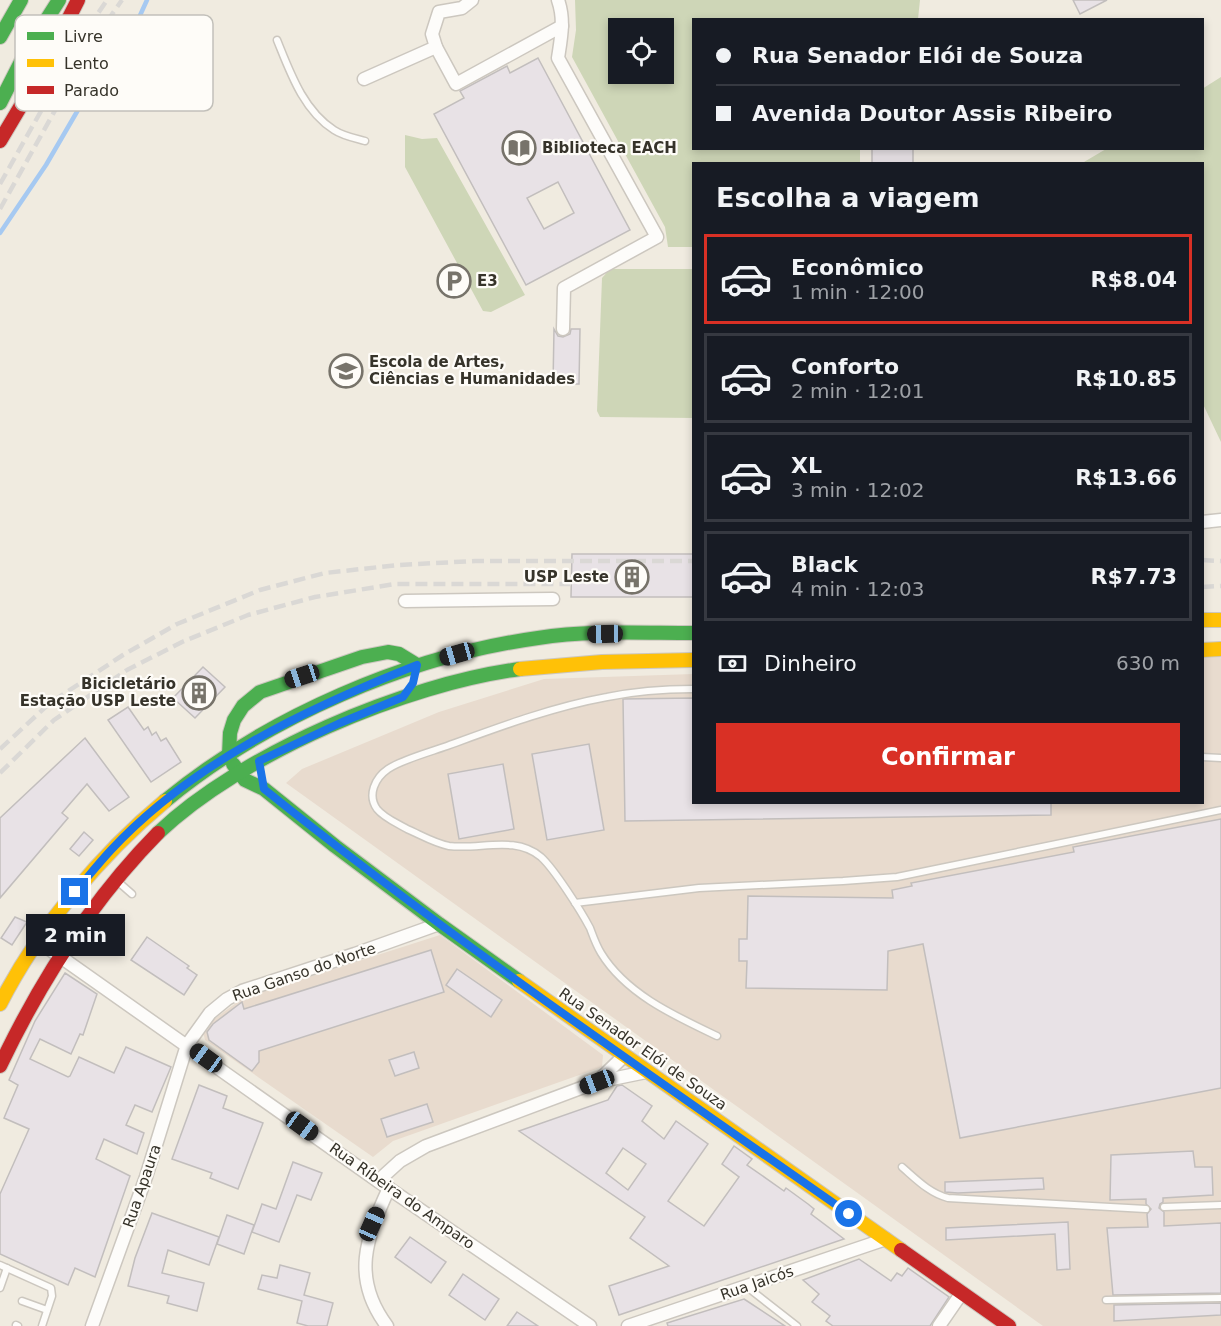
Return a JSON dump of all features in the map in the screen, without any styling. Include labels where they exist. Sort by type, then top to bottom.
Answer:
[{"type":"main road","points":[[0,10],[7,0]]},
{"type":"main road","points":[[0,37],[21,0]]},
{"type":"main road","points":[[49,15],[59,0]]},
{"type":"main road","points":[[70,15],[78,0]]},
{"type":"main road","points":[[0,103],[15,74]]},
{"type":"main road","points":[[0,141],[18,111]]},
{"type":"main road","points":[[1204,620],[1221,620]]},
{"type":"main road","points":[[0,1004],[8,987],[38,941],[110,851],[130,831],[189,782],[229,755],[330,702],[417,665],[518,641],[552,636],[692,633]]},
{"type":"main road","points":[[1204,650],[1221,649]]},
{"type":"main road","points":[[238,775],[229,755],[230,733],[234,720],[243,706],[260,692],[362,657],[388,652],[399,654],[417,665]]},
{"type":"main road","points":[[0,1066],[20,1021],[99,898],[137,856],[191,805],[259,761],[340,723],[403,697],[460,680],[511,670],[556,665],[692,660]]},
{"type":"main road","points":[[403,697],[413,683],[417,665]]},
{"type":"main road","points":[[259,761],[264,789]]},
{"type":"main road","name":"Rua Senador Elói de Souza","points":[[238,775],[253,786],[264,789],[334,846],[439,924],[646,1072],[1009,1326]]},
{"type":"street","points":[[472,0],[462,8],[439,12],[432,34],[436,47],[456,84],[562,26]]},
{"type":"street","points":[[558,0],[562,12],[558,58],[657,237],[564,288],[563,329]]},
{"type":"street","points":[[364,79],[436,47]]},
{"type":"street","points":[[1204,522],[1221,520]]},
{"type":"street","points":[[405,601],[553,599]]},
{"type":"street","name":"Rua Ganso do Norte","points":[[187,1045],[210,1012],[235,994],[439,924]]},
{"type":"street","name":"Rua Ríbeira do Amparo","points":[[38,941],[378,1181],[590,1326]]},
{"type":"street","name":"Rua Apaura","points":[[92,1326],[146,1177],[187,1045]]},
{"type":"street","points":[[597,1082],[624,1056]]},
{"type":"street","points":[[378,1181],[400,1161],[426,1146],[597,1082],[646,1072]]},
{"type":"street","points":[[387,1326],[372,1300],[365,1270],[366,1247],[372,1224],[389,1188]]},
{"type":"street","name":"Rua Jaicós","points":[[628,1326],[886,1239]]},
{"type":"street","points":[[939,1326],[961,1294]]},
{"type":"lane","points":[[277,40],[299,90],[317,116],[345,136],[365,141]]},
{"type":"lane","points":[[692,688],[645,691],[562,707],[424,754],[388,769],[376,781],[373,800],[377,809],[386,817],[436,843],[460,847],[508,844],[531,850],[543,859],[575,903],[600,952],[625,983],[682,1020],[717,1036]]},
{"type":"lane","points":[[1204,757],[1221,758]]},
{"type":"lane","points":[[575,903],[699,888],[897,877],[1221,810]]},
{"type":"lane","points":[[116,879],[132,894]]},
{"type":"lane","points":[[902,1167],[927,1189],[948,1198],[1146,1209]]},
{"type":"lane","points":[[1164,1207],[1221,1205]]},
{"type":"lane","points":[[0,1265],[51,1288],[52,1296],[42,1326]]},
{"type":"lane","points":[[0,1288],[7,1268]]},
{"type":"lane","points":[[747,1287],[797,1326]]},
{"type":"lane","points":[[1106,1300],[1221,1298]]},
{"type":"lane","points":[[22,1302],[47,1310]]},
{"type":"shaded area","points":[[1221,657],[1221,1326],[1043,1326],[286,783],[302,769],[439,712],[544,679],[692,674],[692,804],[1204,804],[1204,658]]},
{"type":"shaded area","points":[[440,935],[603,1055],[602,1067],[393,1141],[373,1157],[205,1040],[203,1032],[214,1019],[243,998]]},
{"type":"green space","points":[[575,0],[920,0],[918,18],[692,18],[692,150],[860,150],[860,162],[692,162],[692,247],[668,247],[665,227],[572,57],[576,30]]},
{"type":"green space","points":[[1221,77],[1221,442],[1204,406],[1204,162],[1084,162],[1104,150],[1204,150],[1204,88]]},
{"type":"green space","points":[[405,135],[422,139],[437,138],[525,295],[491,312],[483,311],[405,167]]},
{"type":"green space","points":[[610,269],[692,269],[692,418],[600,417],[597,411],[602,278]]},
{"type":"building","points":[[1073,0],[1107,0],[1080,14]]},
{"type":"building","name":"Biblioteca EACH","points":[[538,58],[630,230],[526,285],[434,114],[464,98],[460,91],[507,66],[510,73]],"holes":[[[558,182],[574,213],[544,229],[527,198]]]},
{"type":"building","points":[[872,150],[913,150],[913,162],[872,162]]},
{"type":"building","points":[[554,329],[558,336],[563,337],[570,334],[571,329],[580,329],[579,384],[553,384]]},
{"type":"building","name":"USP Leste","points":[[572,554],[692,554],[692,597],[571,597]]},
{"type":"building","name":"Bicicletário Estação USP Leste","points":[[203,667],[225,687],[195,718],[173,698]]},
{"type":"building","points":[[692,698],[692,804],[1051,804],[1051,815],[625,821],[623,699]]},
{"type":"building","points":[[128,707],[144,730],[148,727],[152,735],[156,732],[161,741],[166,738],[181,762],[151,782],[108,720]]},
{"type":"building","points":[[85,738],[129,797],[109,811],[87,784],[62,813],[68,818],[0,898],[0,818]]},
{"type":"building","points":[[589,744],[604,830],[547,840],[532,754]]},
{"type":"building","points":[[503,764],[514,829],[459,839],[448,774]]},
{"type":"building","points":[[1221,819],[1221,1088],[960,1138],[923,944],[888,951],[887,990],[746,988],[747,961],[739,961],[739,939],[747,939],[748,896],[893,898],[892,890],[912,886],[911,883],[1074,852],[1073,847]]},
{"type":"building","points":[[84,832],[93,840],[79,856],[70,849]]},
{"type":"building","points":[[15,917],[27,922],[12,945],[1,938]]},
{"type":"building","points":[[147,937],[189,966],[187,968],[197,975],[184,995],[131,960]]},
{"type":"building","points":[[431,950],[444,992],[259,1051],[259,1062],[252,1071],[209,1040],[207,1032],[213,1024],[242,1002],[244,1009]]},
{"type":"building","points":[[457,969],[502,1000],[491,1017],[446,985]]},
{"type":"building","points":[[65,973],[97,994],[83,1035],[80,1034],[71,1054],[40,1039],[30,1059],[68,1077],[79,1057],[114,1073],[126,1047],[171,1067],[152,1112],[135,1105],[126,1125],[144,1133],[137,1154],[104,1139],[96,1159],[130,1176],[95,1277],[75,1268],[68,1285],[0,1254],[0,1194],[29,1129],[4,1118],[18,1085],[9,1080],[35,1021]]},
{"type":"building","points":[[414,1052],[419,1068],[395,1076],[389,1060]]},
{"type":"building","points":[[199,1085],[227,1096],[223,1108],[263,1123],[238,1189],[210,1178],[212,1173],[172,1159]]},
{"type":"building","points":[[622,1085],[652,1106],[642,1121],[664,1139],[676,1121],[708,1144],[668,1201],[704,1226],[739,1177],[722,1164],[734,1146],[752,1159],[747,1165],[784,1191],[786,1188],[808,1204],[814,1209],[811,1214],[844,1239],[619,1315],[609,1286],[669,1266],[630,1238],[645,1217],[519,1131],[608,1100],[617,1086]],"holes":[[[623,1148],[646,1164],[628,1190],[606,1173]]]},
{"type":"building","points":[[427,1104],[433,1122],[387,1137],[381,1119]]},
{"type":"building","points":[[1193,1151],[1195,1167],[1212,1167],[1213,1195],[1163,1198],[1159,1208],[1164,1212],[1164,1226],[1221,1223],[1221,1293],[1113,1295],[1107,1228],[1148,1227],[1147,1214],[1151,1209],[1146,1204],[1146,1199],[1110,1200],[1111,1155]]},
{"type":"building","points":[[293,1162],[322,1173],[311,1200],[297,1195],[279,1242],[252,1232],[262,1204],[276,1209]]},
{"type":"building","points":[[1043,1178],[1044,1189],[945,1192],[945,1182]]},
{"type":"building","points":[[152,1213],[219,1237],[209,1265],[168,1250],[162,1273],[204,1283],[197,1311],[167,1303],[169,1296],[128,1286],[135,1258]]},
{"type":"building","points":[[227,1215],[254,1225],[244,1254],[217,1244]]},
{"type":"building","points":[[1068,1222],[1070,1269],[1057,1270],[1055,1234],[946,1240],[946,1228]]},
{"type":"building","points":[[410,1237],[446,1262],[431,1283],[395,1257]]},
{"type":"building","points":[[859,1259],[891,1281],[897,1273],[902,1276],[908,1268],[949,1297],[930,1326],[833,1326],[826,1321],[830,1316],[812,1302],[819,1294],[803,1280]]},
{"type":"building","points":[[280,1265],[310,1273],[304,1295],[333,1303],[327,1326],[308,1326],[297,1323],[302,1301],[258,1289],[262,1275],[277,1278]]},
{"type":"building","points":[[463,1274],[499,1299],[485,1320],[449,1295]]},
{"type":"building","points":[[744,1299],[785,1326],[668,1326],[667,1323]]},
{"type":"building","points":[[1221,1303],[1221,1315],[1114,1321],[1114,1305]]},
{"type":"building","points":[[517,1312],[538,1326],[507,1326]]},
{"type":"waterway","points":[[140,15],[147,0]]},
{"type":"waterway","points":[[0,233],[46,165],[77,111]]},
{"type":"railway","points":[[97,15],[107,0]]},
{"type":"railway","points":[[111,15],[122,0]]},
{"type":"railway","points":[[0,184],[41,111]]},
{"type":"railway","points":[[0,209],[55,111]]},
{"type":"railway","points":[[1204,560],[1221,561]]},
{"type":"railway","points":[[0,749],[50,703],[123,655],[177,624],[260,590],[325,573],[398,565],[475,561],[692,561]]},
{"type":"railway","points":[[0,773],[54,720],[127,670],[182,642],[248,615],[315,597],[395,584],[571,584]]},
{"type":"railway","points":[[1204,587],[1221,586]]},
{"type":"traffic: fast","points":[[0,37],[21,0]]},
{"type":"traffic: fast","points":[[49,15],[59,0]]},
{"type":"traffic: fast","points":[[0,103],[15,74]]},
{"type":"traffic: fast","points":[[165,801],[205,771],[294,717],[390,675],[439,659],[557,635],[615,632],[692,633]]},
{"type":"traffic: fast","points":[[229,755],[230,733],[234,720],[243,706],[260,692],[362,657],[388,652],[399,654],[417,665]]},
{"type":"traffic: fast","points":[[158,833],[193,804],[234,776],[279,750],[328,727],[378,706],[427,690],[475,677],[520,669]]},
{"type":"traffic: fast","points":[[233,764],[245,780],[264,789],[335,846],[519,981]]},
{"type":"traffic: slow","points":[[1204,620],[1221,620]]},
{"type":"traffic: slow","points":[[1204,650],[1221,649]]},
{"type":"traffic: slow","points":[[520,669],[602,662],[692,660]]},
{"type":"traffic: slow","points":[[0,1004],[33,948],[73,894],[118,845],[165,801]]},
{"type":"traffic: slow","points":[[519,981],[901,1250]]},
{"type":"traffic: jam","points":[[70,15],[78,0]]},
{"type":"traffic: jam","points":[[0,141],[18,111]]},
{"type":"traffic: jam","points":[[0,1066],[50,972],[69,943],[111,886],[158,833]]},
{"type":"traffic: jam","points":[[901,1250],[1009,1326]]},
{"type":"place","name":"Biblioteca EACH","points":[[519,148]]},
{"type":"place","name":"E3","points":[[454,281]]},
{"type":"place","name":"Escola de Artes, Ciências e Humanidades","points":[[346,371]]},
{"type":"place","name":"USP Leste","points":[[632,577]]},
{"type":"place","name":"Bicicletário Estação USP Leste","points":[[199,693]]},
{"type":"route","points":[[75,892],[130,831],[189,782],[229,755],[267,733],[330,702],[417,665],[413,683],[403,697],[295,743],[259,761],[264,789],[334,846],[439,924],[849,1214]]}]
